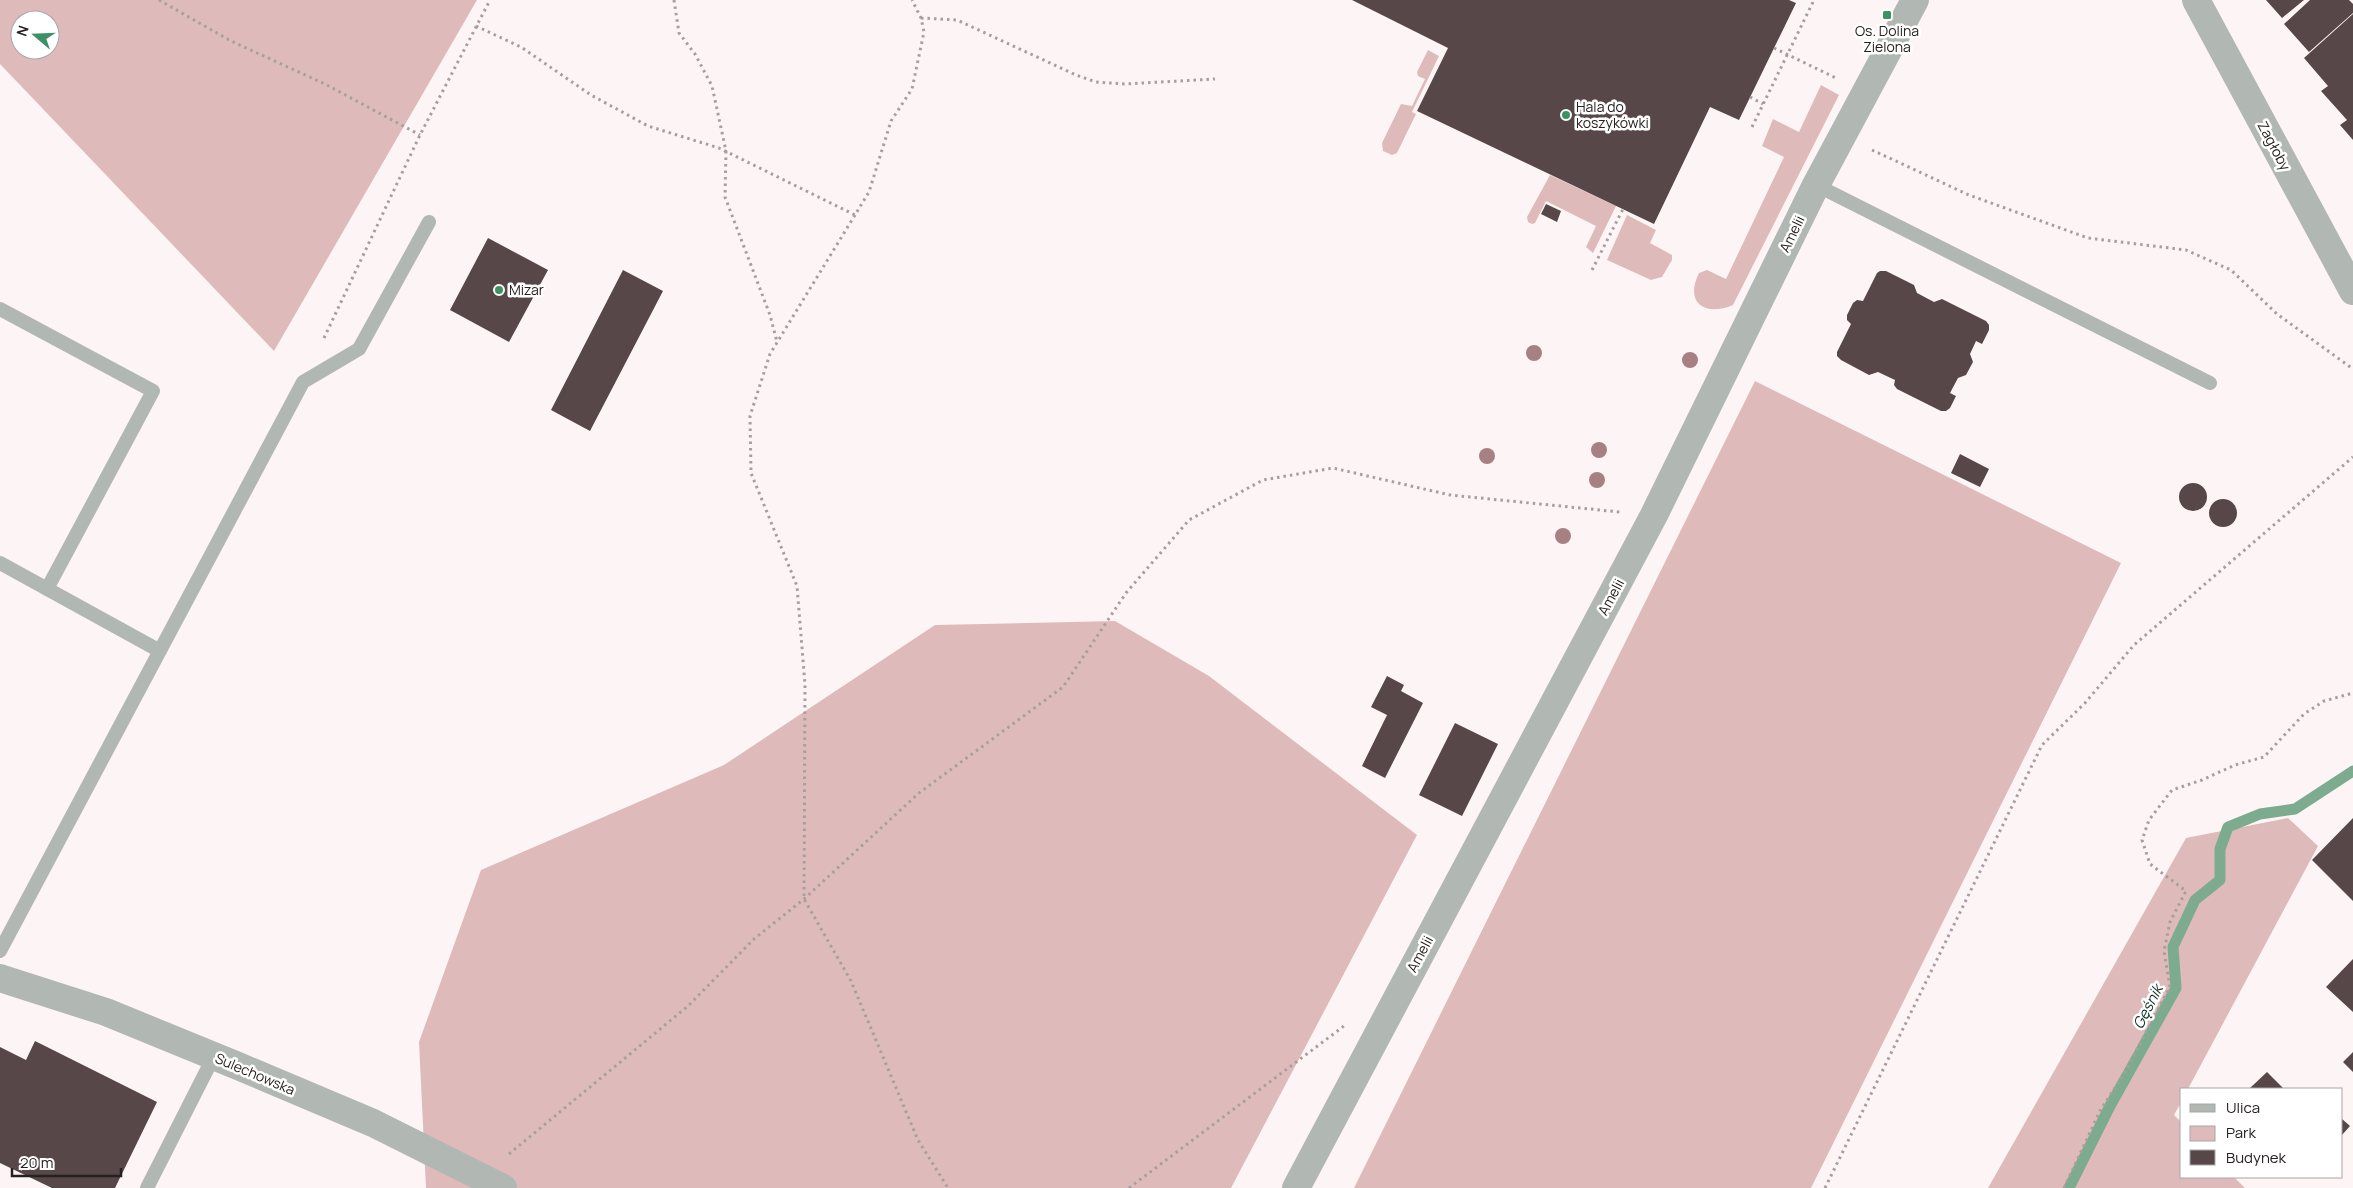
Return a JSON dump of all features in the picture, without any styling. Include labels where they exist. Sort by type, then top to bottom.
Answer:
[{"type":"street","name":"Amelii","points":[[1296,1188],[1654,516],[1816,185],[1864,92],[1915,0]]},
{"type":"street","name":"Zagłoby","points":[[2196,0],[2353,291]]},
{"type":"street","name":"Sulechowska","points":[[0,978],[106,1012],[214,1056],[373,1123],[492,1182]]},
{"type":"lane","points":[[1816,185],[2210,383]]},
{"type":"lane","points":[[0,951],[303,382],[359,349],[429,222]]},
{"type":"lane","points":[[0,310],[153,391],[47,589]]},
{"type":"lane","points":[[0,563],[160,651]]},
{"type":"lane","points":[[147,1188],[214,1056]]},
{"type":"path","points":[[159,0],[231,41],[325,84],[420,135]]},
{"type":"path","points":[[303,382],[420,135],[490,0]]},
{"type":"path","points":[[674,0],[679,33],[695,54],[712,86],[726,151],[725,197],[770,315],[777,343]]},
{"type":"path","points":[[912,0],[921,18],[924,32],[912,89],[891,121],[869,192],[770,354],[750,416],[751,473],[797,586],[805,685],[804,899],[851,980],[918,1140],[948,1188]]},
{"type":"path","points":[[1752,127],[1814,0]]},
{"type":"path","points":[[921,18],[957,20],[1076,75],[1096,82],[1125,84],[1215,78]]},
{"type":"path","points":[[476,26],[521,47],[591,95],[648,126],[726,151],[855,215]]},
{"type":"path","points":[[1774,48],[1864,92]]},
{"type":"path","points":[[1750,97],[1763,104]]},
{"type":"path","points":[[1842,137],[1970,194],[2088,238],[2186,250],[2231,270],[2277,314],[2353,369]]},
{"type":"path","points":[[1592,270],[1623,209]]},
{"type":"path","points":[[1825,1188],[2042,745],[2085,703],[2134,645],[2353,457]]},
{"type":"path","points":[[492,1182],[688,1006],[754,939],[804,899],[918,793],[1063,687],[1126,593],[1189,520],[1263,480],[1333,468],[1450,495],[1654,516]]},
{"type":"path","points":[[2064,1188],[2100,1111],[2124,1072],[2170,987],[2164,951],[2170,922],[2186,891],[2150,864],[2142,840],[2149,820],[2172,790],[2202,780],[2235,765],[2264,757],[2304,714],[2324,701],[2353,694]]},
{"type":"path","points":[[1129,1188],[1299,1062],[1351,1020]]},
{"type":"green space","points":[[0,0],[477,0],[274,351],[0,64]]},
{"type":"green space","points":[[1428,50],[1439,56],[1412,112],[1416,114],[1397,153],[1392,155],[1383,151],[1382,143],[1401,104],[1412,106],[1425,79],[1418,76],[1417,72]]},
{"type":"green space","points":[[1821,85],[1839,95],[1733,305],[1714,309],[1700,305],[1694,292],[1699,273],[1707,270],[1726,279],[1784,157],[1762,146],[1773,119],[1799,132]]},
{"type":"green space","points":[[1550,175],[1616,206],[1593,253],[1586,247],[1596,226],[1546,201],[1535,223],[1528,222],[1527,217]]},
{"type":"green space","points":[[1627,215],[1656,230],[1650,243],[1672,255],[1672,260],[1662,277],[1651,280],[1607,260]]},
{"type":"green space","points":[[1755,381],[2121,563],[1811,1188],[1354,1188]]},
{"type":"green space","points":[[1115,621],[1209,676],[1417,835],[1231,1188],[426,1188],[419,1042],[481,870],[724,765],[935,625]]},
{"type":"green space","points":[[2288,818],[2318,846],[2189,1088],[2180,1088],[2180,1104],[2174,1115],[2180,1121],[2180,1178],[2235,1178],[2245,1188],[1988,1188],[2186,838]]},
{"type":"building","name":"Hala do koszykówki","points":[[1352,0],[1789,0],[1796,3],[1739,120],[1710,107],[1654,224],[1417,111],[1448,48]]},
{"type":"building","points":[[2266,0],[2304,0],[2282,18]]},
{"type":"building","points":[[2310,0],[2349,0],[2353,4],[2353,13],[2309,52],[2284,24]]},
{"type":"building","points":[[2353,14],[2353,140],[2340,125],[2347,120],[2321,91],[2328,86],[2304,58]]},
{"type":"building","points":[[1546,204],[1561,211],[1557,222],[1541,214]]},
{"type":"building","name":"Mizar","points":[[488,238],[548,270],[509,342],[450,310]]},
{"type":"building","points":[[623,270],[663,291],[590,431],[551,410]]},
{"type":"building","points":[[1886,271],[1914,285],[1917,293],[1934,302],[1942,299],[1986,321],[1989,325],[1989,330],[1982,344],[1976,341],[1970,354],[1973,362],[1966,375],[1958,378],[1950,393],[1956,396],[1950,408],[1946,411],[1941,411],[1897,389],[1894,385],[1895,380],[1878,372],[1869,375],[1837,356],[1837,352],[1851,324],[1847,320],[1847,315],[1853,303],[1857,300],[1863,301],[1877,273]]},
{"type":"building","points":[[1960,454],[1989,469],[1980,487],[1951,473]]},
{"type":"building","points":[[2193,483],[2203,487],[2207,497],[2203,507],[2193,511],[2183,507],[2179,497],[2183,487]]},
{"type":"building","points":[[2223,499],[2233,503],[2237,513],[2233,523],[2223,527],[2213,523],[2209,513],[2213,503]]},
{"type":"building","points":[[1387,676],[1404,685],[1401,691],[1423,703],[1385,778],[1362,766],[1387,715],[1371,707]]},
{"type":"building","points":[[1455,723],[1498,744],[1462,816],[1419,795]]},
{"type":"building","points":[[2353,818],[2353,901],[2312,860]]},
{"type":"building","points":[[2353,959],[2353,1012],[2326,987]]},
{"type":"building","points":[[35,1041],[157,1102],[115,1188],[52,1188],[0,1163],[0,1047],[26,1060]]},
{"type":"building","points":[[2353,1052],[2353,1072],[2343,1062]]},
{"type":"building","points":[[2267,1072],[2283,1088],[2250,1088]]},
{"type":"building","points":[[2343,1120],[2350,1126],[2343,1134]]},
{"type":"waterway","name":"Gęśnik","points":[[2069,1188],[2110,1106],[2176,988],[2173,947],[2195,900],[2220,880],[2220,849],[2228,827],[2260,814],[2295,809],[2353,771]]},
{"type":"place","name":"Os. Dolina Zielona","points":[[1887,15]]},
{"type":"place","name":"Hala do koszykówki","points":[[1566,115]]},
{"type":"place","name":"Mizar","points":[[499,290]]}]
